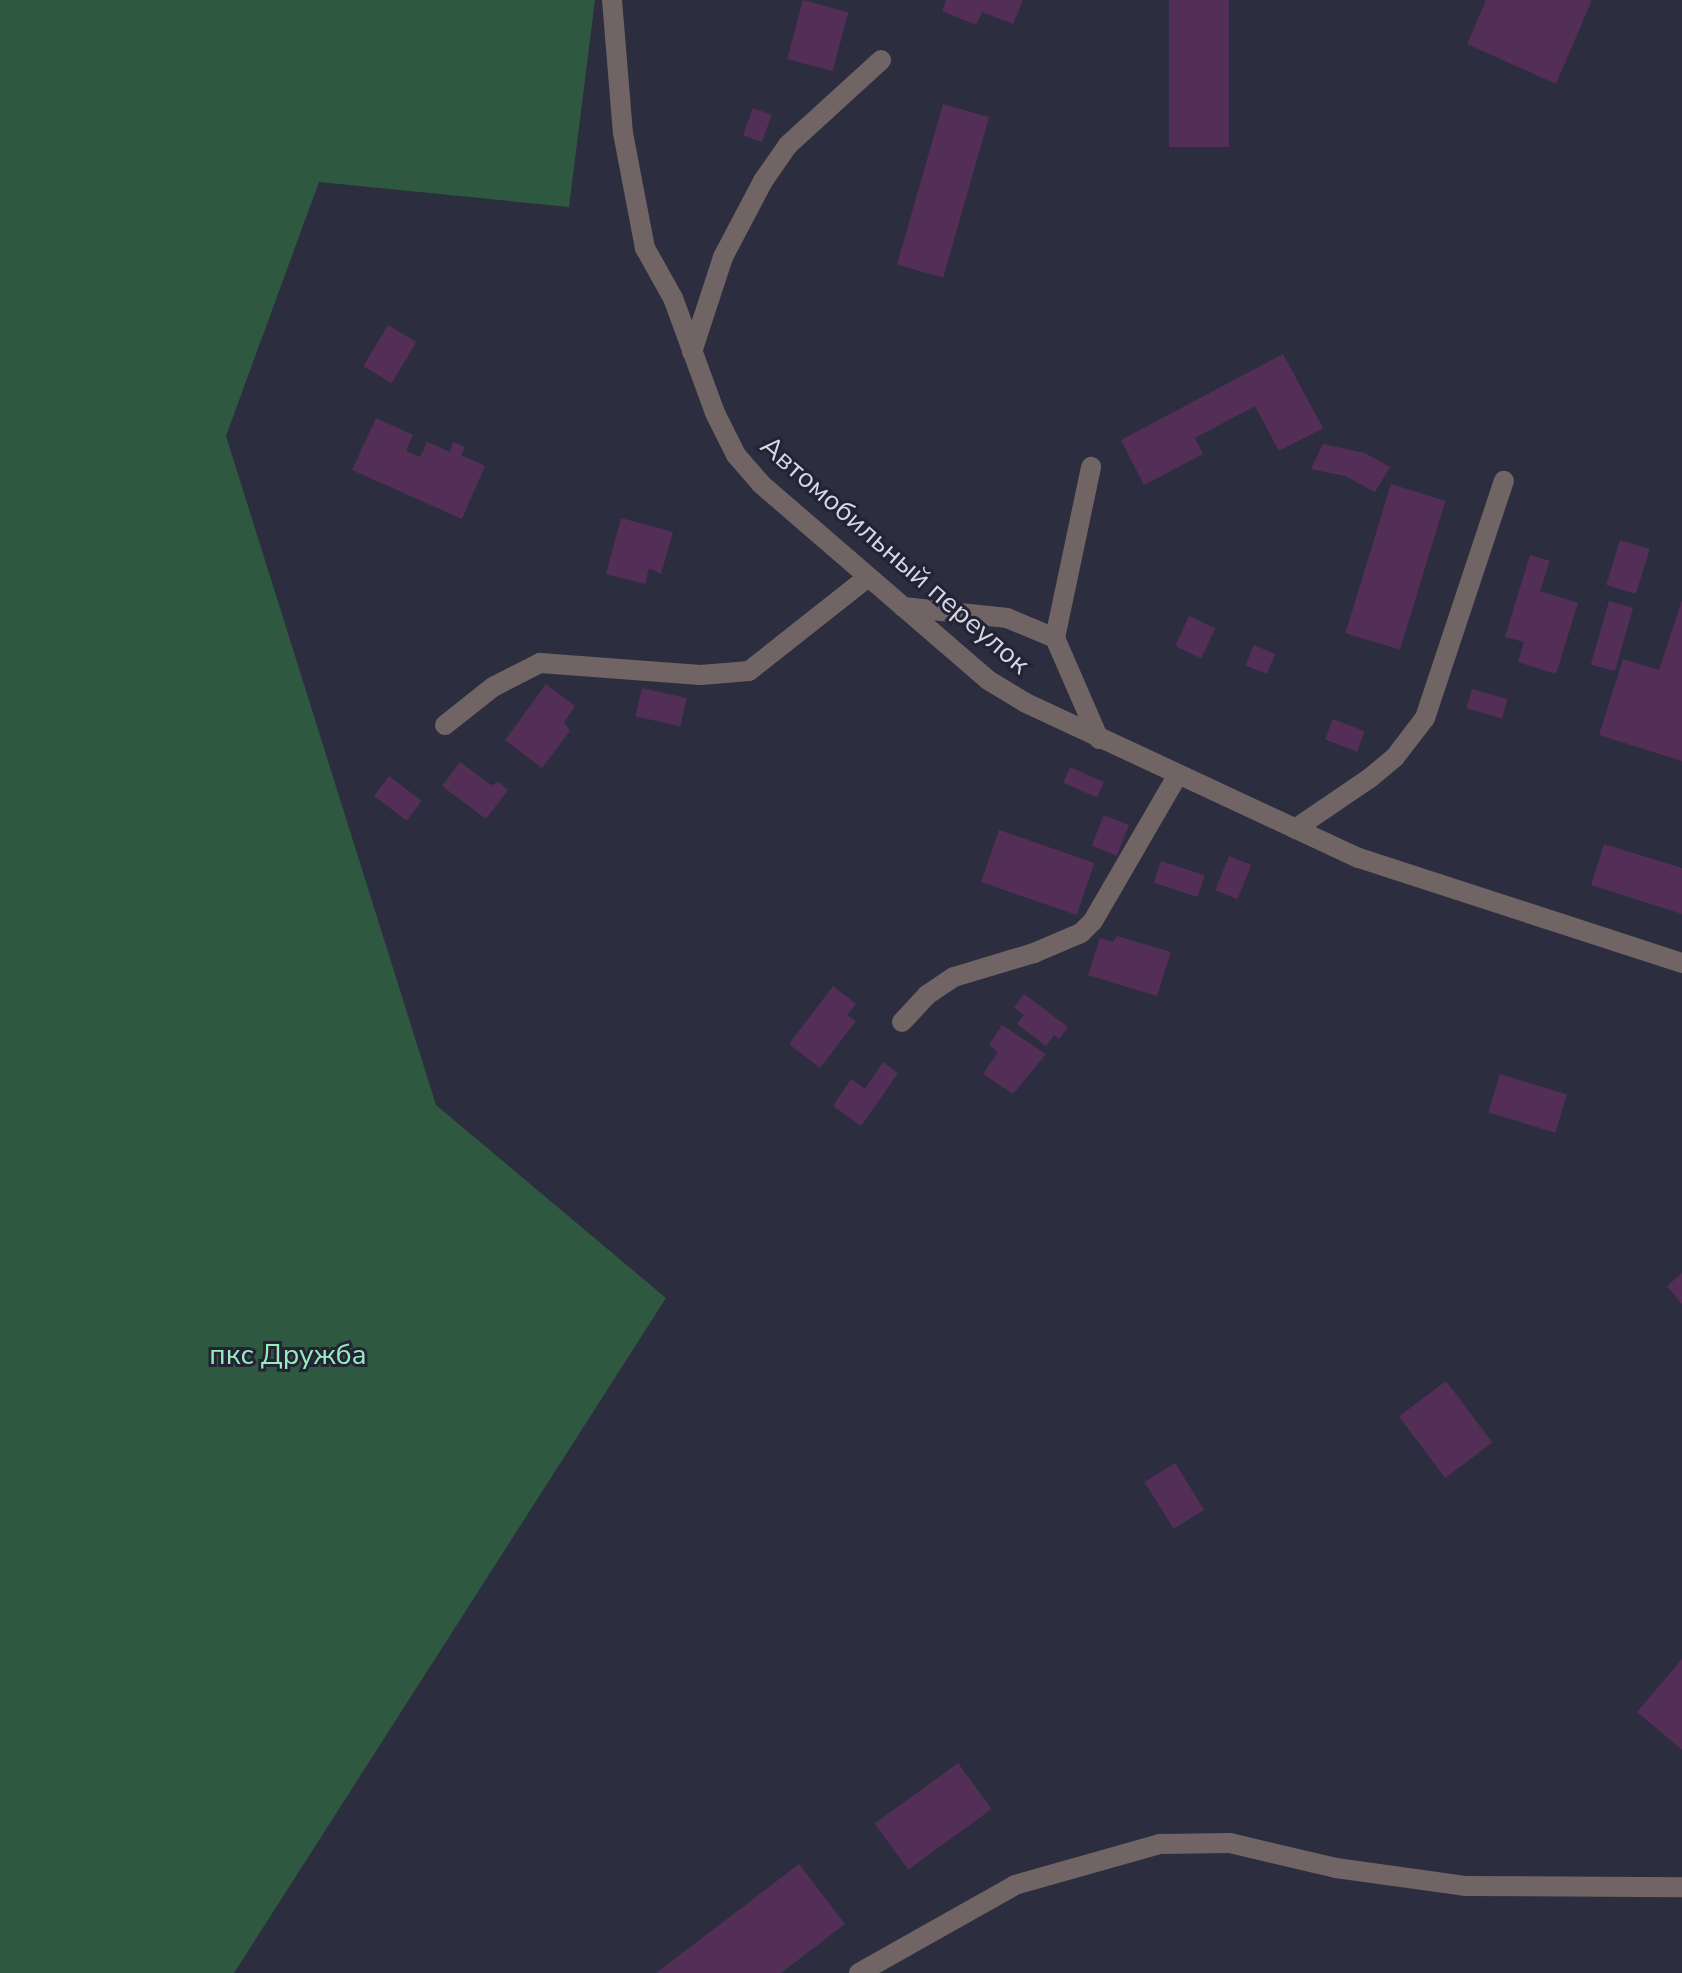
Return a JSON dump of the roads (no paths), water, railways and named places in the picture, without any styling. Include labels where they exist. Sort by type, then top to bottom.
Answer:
[{"type":"lane","name":"Автомобильный переулок","points":[[612,0],[632,198],[645,248],[673,298],[692,352],[736,455],[761,484],[1004,691],[1177,776],[1359,858],[1682,963]]},
{"type":"lane","points":[[692,352],[723,257],[763,181],[788,145],[881,60]]},
{"type":"lane","points":[[1091,467],[1055,638],[1099,739]]},
{"type":"lane","points":[[1295,829],[1378,771],[1425,718],[1504,481]]},
{"type":"lane","points":[[445,725],[493,687],[540,663],[701,675],[749,671],[868,577]]},
{"type":"lane","points":[[903,607],[1007,618],[1055,638]]},
{"type":"lane","points":[[902,1022],[927,995],[954,977],[1034,953],[1081,933],[1093,921],[1177,776]]},
{"type":"lane","points":[[859,1973],[1015,1885],[1160,1844],[1230,1843],[1336,1868],[1465,1886],[1682,1887]]},
{"type":"park label","name":"пкс Дружба","points":[[288,1355]]}]
